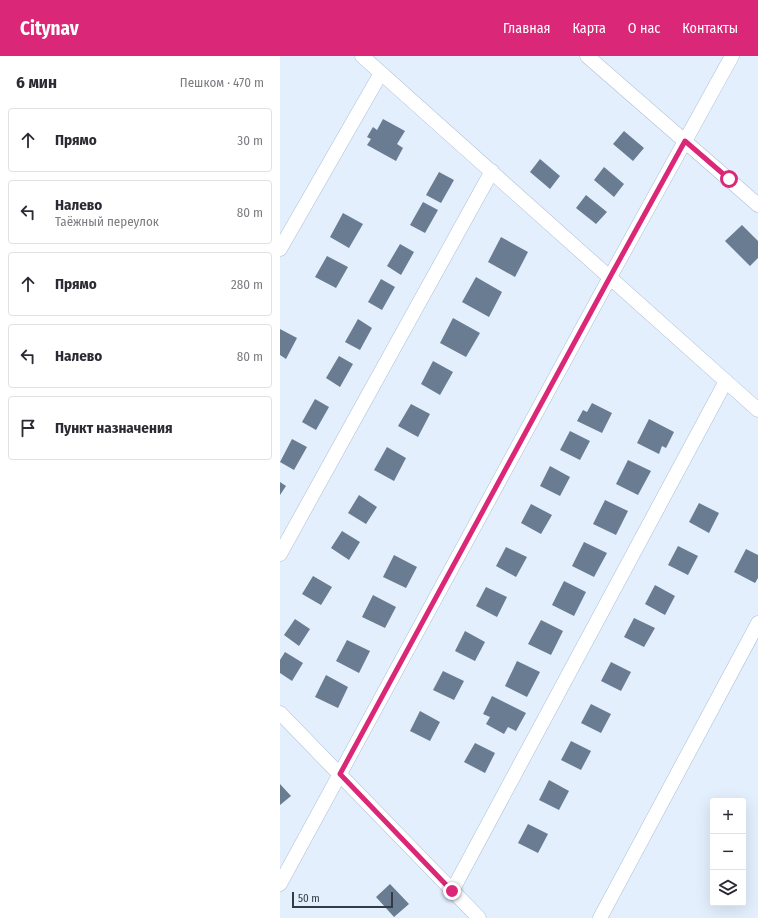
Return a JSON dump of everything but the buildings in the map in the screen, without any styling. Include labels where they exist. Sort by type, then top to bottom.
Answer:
[{"type":"street","points":[[362,56],[758,410]]},
{"type":"street","points":[[587,56],[758,204]]},
{"type":"street","points":[[280,884],[732,56]]},
{"type":"street","points":[[280,249],[381,73]]},
{"type":"street","points":[[280,554],[492,171]]},
{"type":"street","points":[[452,891],[726,381]]},
{"type":"street","points":[[600,918],[758,623]]},
{"type":"street","points":[[280,713],[478,918]]},
{"type":"route","points":[[452,891],[340,774],[685,141],[729,179]]}]
